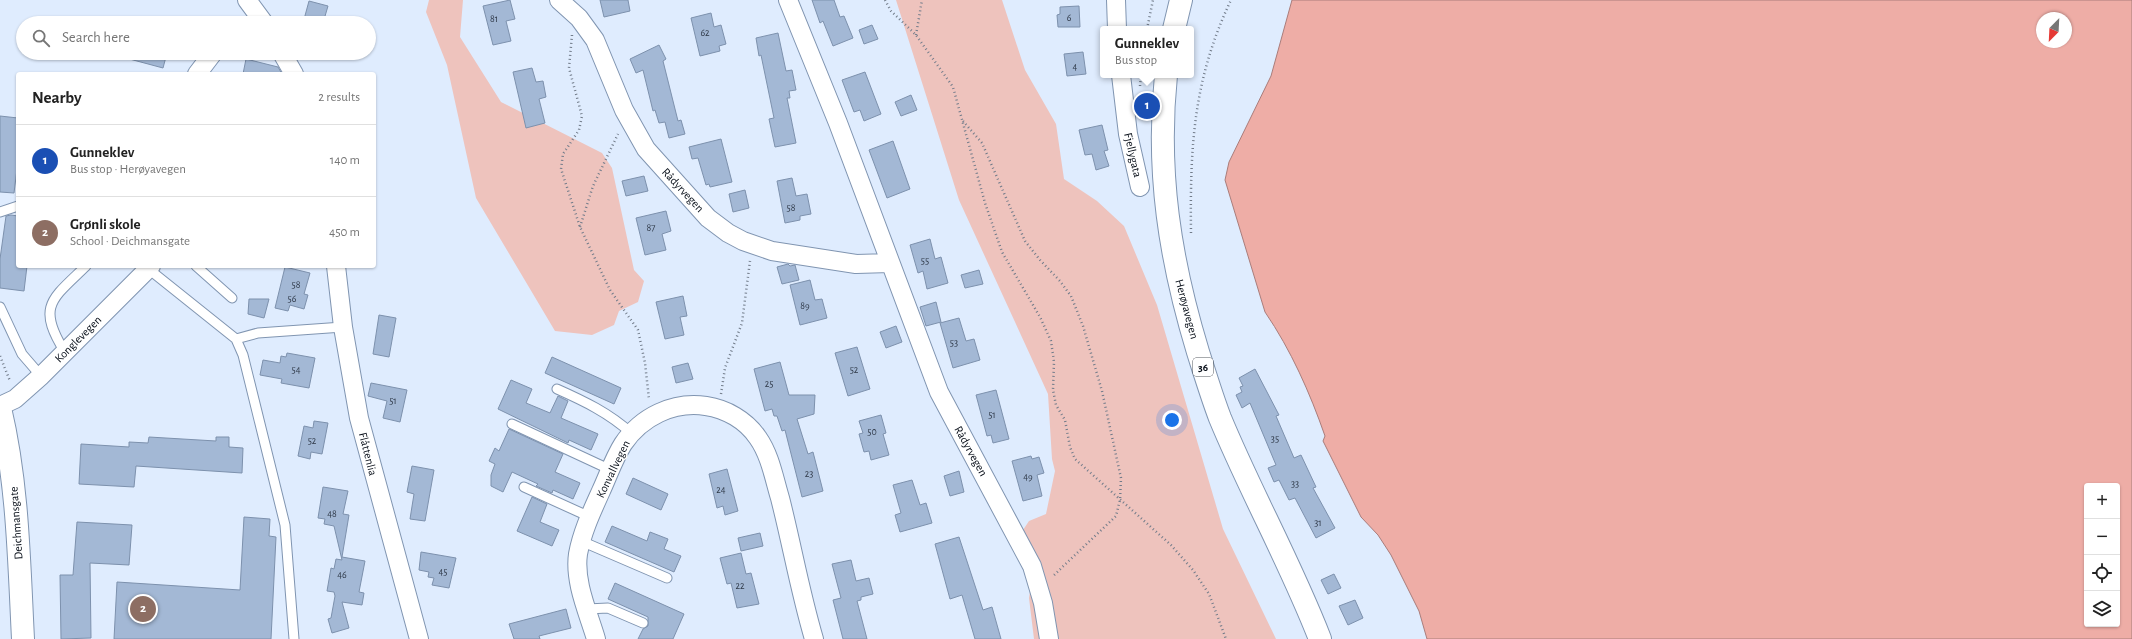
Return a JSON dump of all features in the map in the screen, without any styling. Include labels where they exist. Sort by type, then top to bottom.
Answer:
[{"type":"main road","points":[[1175,26],[1181,0]]},
{"type":"main road","name":"Herøyavegen","points":[[1166,78],[1162,133],[1164,197],[1175,263],[1185,305],[1220,418],[1320,639]]},
{"type":"main road","name":"Deichmansgate","points":[[0,407],[12,465],[18,534],[23,639]]},
{"type":"street","points":[[247,0],[255,16]]},
{"type":"street","name":"Rådyrvegen","points":[[559,0],[579,18],[595,40],[624,110],[646,149],[708,218],[728,233],[772,251],[856,264],[890,263]]},
{"type":"street","name":"Rådyrvegen","points":[[788,0],[940,392],[1032,566],[1039,589],[1049,639]]},
{"type":"street","points":[[1116,0],[1117,26]]},
{"type":"street","points":[[199,72],[208,60]]},
{"type":"street","points":[[286,60],[293,72]]},
{"type":"street","name":"Fjellygata","points":[[1121,78],[1128,134],[1140,187]]},
{"type":"street","name":"Konglevegen","points":[[0,407],[15,399],[41,376],[147,268]]},
{"type":"street","name":"Flåttenlia","points":[[336,268],[343,327],[359,418],[419,639]]},
{"type":"street","name":"Konvallvegen","points":[[596,639],[578,573],[581,541],[590,517],[622,446],[631,433],[651,416],[666,409],[684,405],[719,408],[734,415],[758,438],[766,452],[784,514],[814,639]]},
{"type":"lane","points":[[0,212],[16,207]]},
{"type":"lane","points":[[65,352],[52,332],[48,317],[51,307],[59,292],[84,268]]},
{"type":"lane","points":[[149,268],[236,339],[243,355],[252,384],[262,435],[270,460],[285,525],[294,639]]},
{"type":"lane","points":[[198,268],[232,298]]},
{"type":"lane","points":[[0,306],[22,354],[41,376]]},
{"type":"lane","points":[[236,339],[258,333],[343,327]]},
{"type":"lane","points":[[557,389],[590,403],[619,422],[631,433]]},
{"type":"lane","points":[[512,424],[611,470]]},
{"type":"lane","points":[[524,487],[590,517]]},
{"type":"lane","points":[[581,541],[667,578]]},
{"type":"lane","points":[[587,609],[608,608],[643,623]]},
{"type":"path","points":[[885,0],[891,11],[916,35],[953,87],[985,203],[1002,252],[1040,317],[1051,341],[1054,362],[1053,390],[1056,405],[1065,420],[1070,448],[1075,459],[1171,545],[1193,570],[1209,594],[1226,639]]},
{"type":"path","points":[[916,35],[922,0]]},
{"type":"path","points":[[1148,26],[1152,0]]},
{"type":"path","points":[[1191,240],[1190,178],[1196,108],[1210,51],[1232,0]]},
{"type":"path","points":[[579,18],[571,40],[569,68],[582,116],[579,130],[563,154],[561,169],[580,227],[610,290],[638,330],[645,363],[651,416]]},
{"type":"path","points":[[961,119],[982,142],[1025,241],[1040,260],[1060,281],[1070,296],[1080,318],[1102,391],[1121,478],[1120,500],[1116,516],[1039,589]]},
{"type":"path","points":[[580,227],[593,186],[621,127],[632,123]]},
{"type":"path","points":[[719,408],[725,368],[742,322],[752,244]]},
{"type":"shaded area","points":[[429,0],[463,0],[460,37],[501,102],[602,153],[612,168],[634,270],[644,281],[638,302],[619,311],[614,325],[592,335],[555,331],[476,198],[447,65],[426,12]]},
{"type":"shaded area","points":[[896,0],[1002,0],[1025,70],[1056,124],[1064,179],[1097,201],[1124,226],[1157,305],[1223,529],[1276,639],[1034,639],[1029,598],[1032,579],[1019,562],[1017,547],[1021,533],[1029,521],[1046,514],[1055,471],[1052,459],[1048,394],[959,200]]},
{"type":"shaded area","points":[[1292,0],[2132,0],[2132,639],[1427,639],[1419,611],[1391,555],[1378,535],[1361,517],[1323,441],[1325,436],[1306,388],[1283,341],[1265,312],[1225,180],[1229,162],[1271,76]]},
{"type":"building","points":[[510,0],[515,19],[506,21],[511,41],[493,45],[483,6]]},
{"type":"building","points":[[600,0],[628,0],[630,11],[604,17]]},
{"type":"building","points":[[812,0],[834,0],[840,17],[844,16],[853,38],[833,46],[823,21],[820,23]]},
{"type":"building","points":[[309,1],[328,6],[325,16],[305,16]]},
{"type":"building","points":[[1079,6],[1080,27],[1058,27],[1057,15],[1060,14],[1060,7]]},
{"type":"building","points":[[711,13],[714,27],[721,25],[726,44],[719,46],[720,51],[700,56],[691,18]]},
{"type":"building","points":[[872,25],[878,39],[864,44],[859,30]]},
{"type":"building","points":[[778,33],[786,71],[792,70],[796,90],[789,91],[790,98],[787,98],[796,143],[775,147],[769,119],[774,118],[756,38]]},
{"type":"building","points":[[659,45],[666,59],[663,61],[678,121],[681,120],[685,134],[669,138],[665,122],[659,123],[655,110],[653,111],[643,70],[636,73],[630,59]]},
{"type":"building","points":[[1083,52],[1086,74],[1067,76],[1064,54]]},
{"type":"building","points":[[133,60],[165,60],[163,68]]},
{"type":"building","points":[[246,60],[250,60],[278,67],[281,72],[243,72]]},
{"type":"building","points":[[532,68],[536,82],[543,81],[546,97],[539,99],[545,123],[526,128],[513,72]]},
{"type":"building","points":[[865,72],[881,114],[864,121],[860,110],[854,112],[842,80]]},
{"type":"building","points":[[911,95],[917,110],[901,116],[895,102]]},
{"type":"building","points":[[0,116],[16,118],[16,177],[14,193],[0,192]]},
{"type":"building","points":[[1102,125],[1108,150],[1104,151],[1109,166],[1096,170],[1092,154],[1085,155],[1079,130]]},
{"type":"building","points":[[721,139],[732,182],[710,187],[709,184],[706,185],[698,158],[692,159],[689,147]]},
{"type":"building","points":[[893,141],[910,189],[887,198],[869,150]]},
{"type":"building","points":[[644,176],[648,191],[626,196],[622,181]]},
{"type":"building","points":[[792,178],[796,196],[807,194],[811,214],[800,216],[800,220],[785,223],[777,181]]},
{"type":"building","points":[[745,190],[749,208],[733,212],[729,194]]},
{"type":"building","points":[[666,211],[671,231],[662,234],[666,250],[645,255],[636,218]]},
{"type":"building","points":[[6,216],[16,216],[16,268],[27,268],[24,291],[0,288],[0,259]]},
{"type":"building","points":[[930,239],[935,259],[941,257],[948,283],[927,289],[923,271],[918,273],[910,245]]},
{"type":"building","points":[[788,264],[790,266],[795,265],[799,280],[782,284],[777,267]]},
{"type":"building","points":[[285,268],[310,273],[304,294],[308,295],[304,309],[290,305],[288,311],[275,308]]},
{"type":"building","points":[[979,270],[983,284],[965,288],[961,275]]},
{"type":"building","points":[[810,280],[815,300],[822,299],[827,318],[800,325],[790,285]]},
{"type":"building","points":[[683,296],[687,316],[680,317],[684,335],[665,339],[656,302]]},
{"type":"building","points":[[249,299],[269,299],[264,318],[248,314]]},
{"type":"building","points":[[936,302],[941,322],[926,326],[920,307]]},
{"type":"building","points":[[379,315],[396,318],[389,357],[373,354]]},
{"type":"building","points":[[959,318],[966,341],[974,339],[980,360],[953,368],[940,323]]},
{"type":"building","points":[[896,326],[902,342],[886,348],[880,332]]},
{"type":"building","points":[[857,347],[870,389],[848,396],[835,353]]},
{"type":"building","points":[[287,353],[315,358],[309,388],[281,383],[282,379],[260,375],[263,360],[280,363],[281,356],[286,357]]},
{"type":"building","points":[[552,357],[621,388],[614,404],[545,373]]},
{"type":"building","points":[[780,362],[789,395],[815,395],[814,414],[797,419],[808,454],[813,452],[823,491],[802,497],[785,430],[782,431],[777,416],[774,416],[772,409],[765,411],[754,369]]},
{"type":"building","points":[[688,363],[693,379],[676,383],[672,367]]},
{"type":"building","points":[[1255,369],[1279,415],[1276,416],[1294,458],[1301,455],[1316,487],[1313,488],[1335,528],[1316,538],[1295,498],[1289,500],[1279,480],[1274,482],[1268,468],[1276,465],[1250,403],[1242,408],[1236,395],[1242,392],[1240,387],[1243,386],[1239,378]]},
{"type":"building","points":[[511,380],[532,389],[526,403],[550,413],[558,396],[568,401],[561,418],[598,434],[591,450],[569,440],[568,443],[498,409]]},
{"type":"building","points":[[371,383],[407,390],[400,422],[383,418],[387,401],[368,396]]},
{"type":"building","points":[[996,390],[1009,439],[993,443],[991,435],[987,436],[976,395]]},
{"type":"building","points":[[881,415],[886,433],[883,434],[889,455],[871,460],[869,451],[864,452],[859,434],[863,433],[859,421]]},
{"type":"building","points":[[314,421],[328,423],[322,454],[311,452],[310,459],[298,456],[304,426],[313,428]]},
{"type":"building","points":[[509,429],[563,454],[555,472],[580,483],[573,499],[553,490],[552,493],[536,486],[538,484],[512,472],[503,492],[491,486],[491,475],[495,464],[489,461],[495,448],[499,451]]},
{"type":"building","points":[[149,437],[216,441],[216,437],[229,437],[229,447],[243,448],[242,473],[136,466],[134,487],[79,484],[81,444],[129,447],[129,442],[148,443]]},
{"type":"building","points":[[1031,456],[1032,459],[1039,457],[1044,473],[1037,475],[1042,496],[1023,501],[1012,461]]},
{"type":"building","points":[[412,466],[434,470],[425,521],[410,519],[414,494],[407,492]]},
{"type":"building","points":[[727,469],[738,511],[725,515],[723,506],[717,508],[709,474]]},
{"type":"building","points":[[959,471],[964,492],[950,496],[944,476]]},
{"type":"building","points":[[633,478],[668,494],[661,510],[626,494]]},
{"type":"building","points":[[912,480],[920,505],[926,503],[932,523],[900,532],[895,515],[901,513],[893,485]]},
{"type":"building","points":[[323,487],[348,491],[343,514],[349,515],[342,557],[365,561],[359,592],[364,593],[362,605],[342,602],[349,628],[332,633],[328,619],[331,618],[335,596],[334,592],[327,591],[331,568],[334,569],[336,559],[342,560],[334,526],[324,524],[325,519],[318,518]]},
{"type":"building","points":[[532,497],[547,504],[540,522],[559,530],[552,546],[517,531]]},
{"type":"building","points":[[244,517],[270,519],[269,536],[276,537],[271,639],[114,639],[117,582],[240,590]]},
{"type":"building","points":[[77,522],[132,525],[129,565],[90,563],[91,638],[61,639],[60,575],[73,575]]},
{"type":"building","points":[[612,526],[647,541],[650,532],[668,539],[664,549],[681,556],[674,572],[605,542]]},
{"type":"building","points":[[760,533],[763,546],[741,551],[738,538]]},
{"type":"building","points":[[959,537],[983,610],[992,607],[1001,639],[975,639],[962,595],[950,599],[935,544]]},
{"type":"building","points":[[421,552],[456,558],[449,588],[432,585],[434,578],[428,577],[429,572],[419,570]]},
{"type":"building","points":[[741,553],[746,574],[751,573],[759,604],[737,608],[731,583],[727,584],[720,558]]},
{"type":"building","points":[[851,560],[856,581],[869,578],[873,594],[861,597],[861,600],[857,601],[867,639],[843,639],[833,600],[841,598],[832,564]]},
{"type":"building","points":[[1334,574],[1341,588],[1328,594],[1321,580]]},
{"type":"building","points":[[615,583],[684,614],[673,639],[638,639],[643,629],[648,626],[648,617],[608,599]]},
{"type":"building","points":[[1355,600],[1363,618],[1348,625],[1339,606]]},
{"type":"building","points":[[566,609],[571,628],[539,636],[540,639],[514,639],[509,624]]},
{"type":"place","name":"Gunneklev","points":[[1147,106]]},
{"type":"place","name":"Grønli skole","points":[[143,609]]}]
